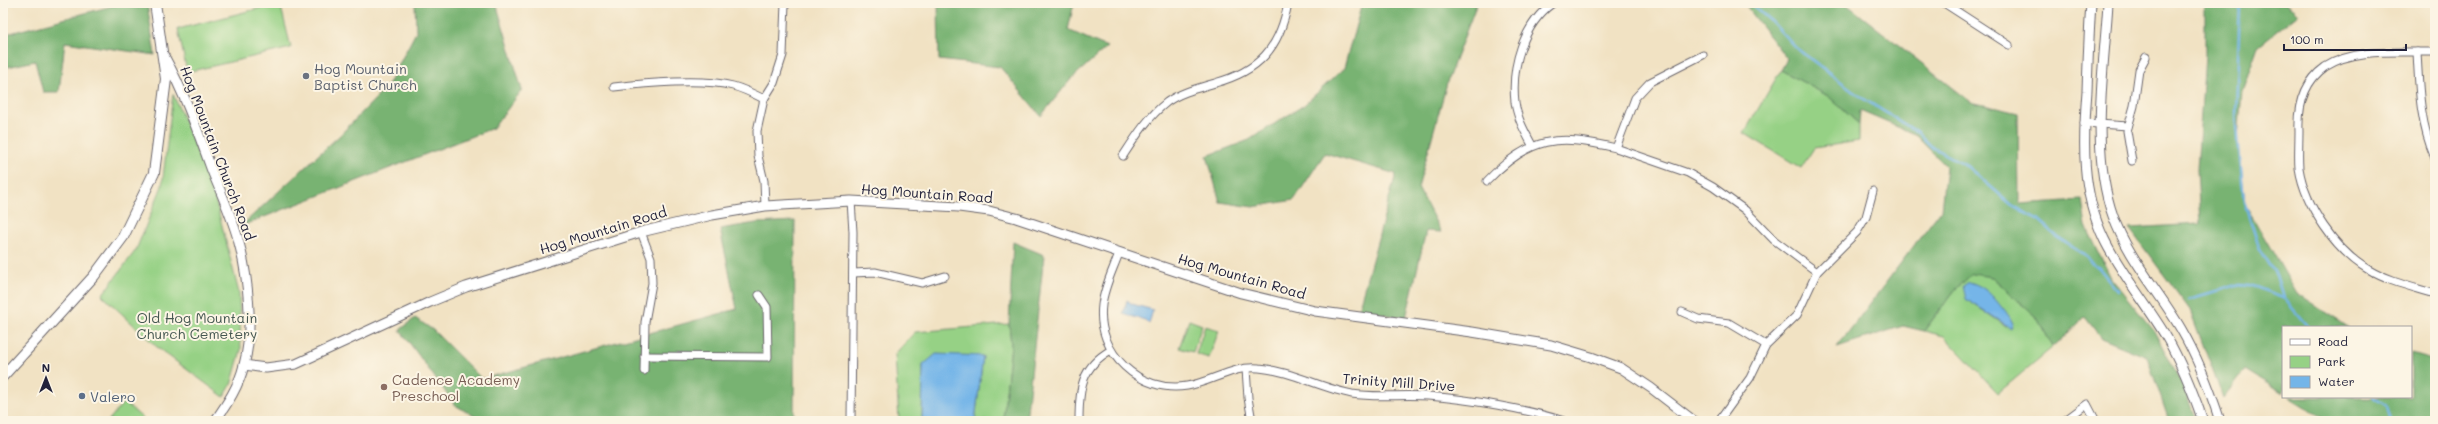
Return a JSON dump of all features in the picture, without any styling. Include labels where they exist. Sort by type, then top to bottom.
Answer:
[{"type":"main road","points":[[3,376],[94,276],[123,237],[154,173],[166,96],[164,56],[156,3]]},
{"type":"street","points":[[765,206],[764,181],[758,156],[757,131],[764,99],[774,83],[783,56],[785,3]]},
{"type":"street","points":[[1123,156],[1144,124],[1167,102],[1182,93],[1231,79],[1254,66],[1269,52],[1280,34],[1288,3]]},
{"type":"street","points":[[1532,145],[1523,128],[1516,103],[1515,74],[1521,49],[1532,24],[1544,8],[1552,3]]},
{"type":"street","points":[[1944,3],[2009,45]]},
{"type":"street","points":[[2091,3],[2084,123],[2085,175],[2092,205],[2103,238],[2119,266],[2167,338],[2192,387],[2203,421]]},
{"type":"street","points":[[2108,3],[2101,124],[2102,172],[2113,216],[2130,252],[2182,330],[2207,381],[2220,421]]},
{"type":"street","points":[[2417,52],[2420,110],[2427,141],[2435,158]]},
{"type":"street","points":[[2435,52],[2346,57],[2325,67],[2306,88],[2298,120],[2299,168],[2307,194],[2322,221],[2344,249],[2369,270],[2397,282],[2435,294]]},
{"type":"street","points":[[1616,148],[1635,98],[1650,82],[1703,54]]},
{"type":"street","name":"Hog Mountain Church Road","points":[[164,56],[182,92],[238,238],[247,290],[247,345],[244,365],[230,397],[215,421]]},
{"type":"street","points":[[2132,161],[2128,146],[2128,126],[2134,106],[2139,70],[2146,57]]},
{"type":"street","points":[[614,87],[682,83],[718,83],[742,89],[764,99]]},
{"type":"street","points":[[2084,123],[2128,126]]},
{"type":"street","points":[[1487,181],[1501,167],[1532,145],[1559,139],[1586,141],[1616,148],[1688,173],[1713,187],[1745,210],[1774,240],[1817,272]]},
{"type":"street","points":[[1719,421],[1750,378],[1766,345],[1796,315],[1817,272],[1857,232],[1866,217],[1874,191]]},
{"type":"street","points":[[851,202],[853,273],[851,421]]},
{"type":"street","name":"Hog Mountain Road","points":[[244,365],[266,368],[296,364],[466,287],[641,232],[712,215],[765,206],[851,202],[989,211],[1016,218],[1241,293],[1315,311],[1472,332],[1551,345],[1621,368],[1651,388],[1694,421]]},
{"type":"street","points":[[641,232],[651,258],[652,283],[645,322],[644,371]]},
{"type":"street","name":"Trinity Mill Drive","points":[[1119,253],[1102,305],[1104,331],[1111,350],[1118,360],[1141,379],[1171,388],[1203,383],[1235,370],[1276,370],[1334,390],[1354,394],[1443,397],[1564,421]]},
{"type":"street","points":[[853,273],[875,272],[922,283],[945,276]]},
{"type":"street","points":[[644,356],[768,357],[767,307],[759,295]]},
{"type":"street","points":[[1682,312],[1698,319],[1729,323],[1766,345]]},
{"type":"street","points":[[1079,421],[1079,400],[1084,377],[1097,358],[1111,350]]},
{"type":"street","points":[[1246,369],[1248,398],[1252,421]]},
{"type":"street","points":[[2064,421],[2087,404],[2096,421]]},
{"type":"green space","points":[[123,3],[147,3],[155,55],[65,42],[59,92],[43,92],[35,61],[3,68],[3,35]]},
{"type":"green space","points":[[280,3],[291,48],[187,72],[178,29]]},
{"type":"green space","points":[[415,3],[496,3],[522,90],[493,128],[241,226],[339,136],[387,87],[416,32]]},
{"type":"green space","points":[[938,3],[1074,3],[1068,30],[1107,47],[1071,79],[1041,116],[1000,67],[939,60]]},
{"type":"green space","points":[[1362,3],[1477,3],[1448,79],[1418,188],[1441,232],[1426,231],[1406,318],[1358,310],[1396,174],[1325,153],[1294,200],[1253,207],[1220,202],[1207,156],[1249,140],[1304,105],[1344,68]]},
{"type":"green space","points":[[1744,3],[1845,3],[1971,102],[2018,113],[2019,204],[2082,200],[2086,226],[2111,278],[2154,331],[2185,390],[2196,421],[2169,421],[2147,357],[2101,338],[2085,317],[2053,347],[2036,316],[1992,277],[1972,274],[1954,291],[1924,331],[1903,326],[1837,347],[1941,210],[1946,166],[1914,134],[1860,111],[1859,124],[1828,96],[1781,70],[1787,59]]},
{"type":"green space","points":[[2205,3],[2286,3],[2298,14],[2258,46],[2242,91],[2238,137],[2245,204],[2297,294],[2346,326],[2282,326],[2282,392],[2245,370],[2223,398],[2190,310],[2129,228],[2200,224],[2197,169],[2205,56]]},
{"type":"green space","points":[[1781,70],[1828,96],[1859,124],[1859,141],[1814,148],[1801,168],[1744,133]]},
{"type":"green space","name":"Old Hog Mountain Church Cemetery","points":[[173,94],[212,186],[239,293],[241,350],[231,385],[224,397],[158,348],[102,295],[136,250],[162,186]]},
{"type":"green space","points":[[795,221],[794,421],[483,421],[455,405],[400,330],[415,318],[433,330],[482,379],[737,309],[720,229],[756,223]]},
{"type":"green space","points":[[1013,242],[1044,255],[1026,421],[1003,421],[1011,345],[1009,324]]},
{"type":"green space","points":[[1972,273],[1992,277],[2036,316],[2053,347],[1998,393],[1944,336],[1924,331],[1954,291]],"holes":[[[1966,299],[2013,323],[2006,326]]]},
{"type":"green space","points":[[1189,320],[1202,325],[1193,352],[1179,348]]},
{"type":"green space","points":[[1009,324],[1011,345],[1003,421],[975,421],[983,356],[923,365],[922,421],[899,421],[895,354],[915,332]]},
{"type":"green space","points":[[1205,326],[1219,330],[1209,358],[1196,354]]},
{"type":"green space","points":[[2412,353],[2435,360],[2435,421],[2328,421],[2291,398],[2412,398]]},
{"type":"green space","points":[[124,402],[146,421],[108,421]]},
{"type":"water","points":[[1969,282],[1983,288],[1994,298],[2013,323],[2011,328],[1966,299],[1963,286]]},
{"type":"water","points":[[1127,300],[1132,304],[1153,310],[1149,324],[1145,320],[1123,314]]},
{"type":"water","points":[[936,354],[983,356],[975,421],[922,421],[923,365]]},
{"type":"waterway","points":[[1750,3],[1772,22],[1796,48],[1864,99],[1917,132],[1933,148],[1963,163],[2012,205],[2037,219],[2063,242],[2080,252],[2099,268],[2117,290]]},
{"type":"waterway","points":[[2240,3],[2236,115],[2244,201],[2259,247],[2276,275],[2283,297],[2307,326]]},
{"type":"waterway","points":[[2189,299],[2240,284],[2250,285],[2282,297]]},
{"type":"waterway","points":[[2375,398],[2387,406],[2391,421]]},
{"type":"place","name":"Hog Mountain Baptist Church","points":[[306,76]]},
{"type":"place","name":"Cadence Academy Preschool","points":[[384,387]]},
{"type":"place","name":"Valero","points":[[82,396]]}]
